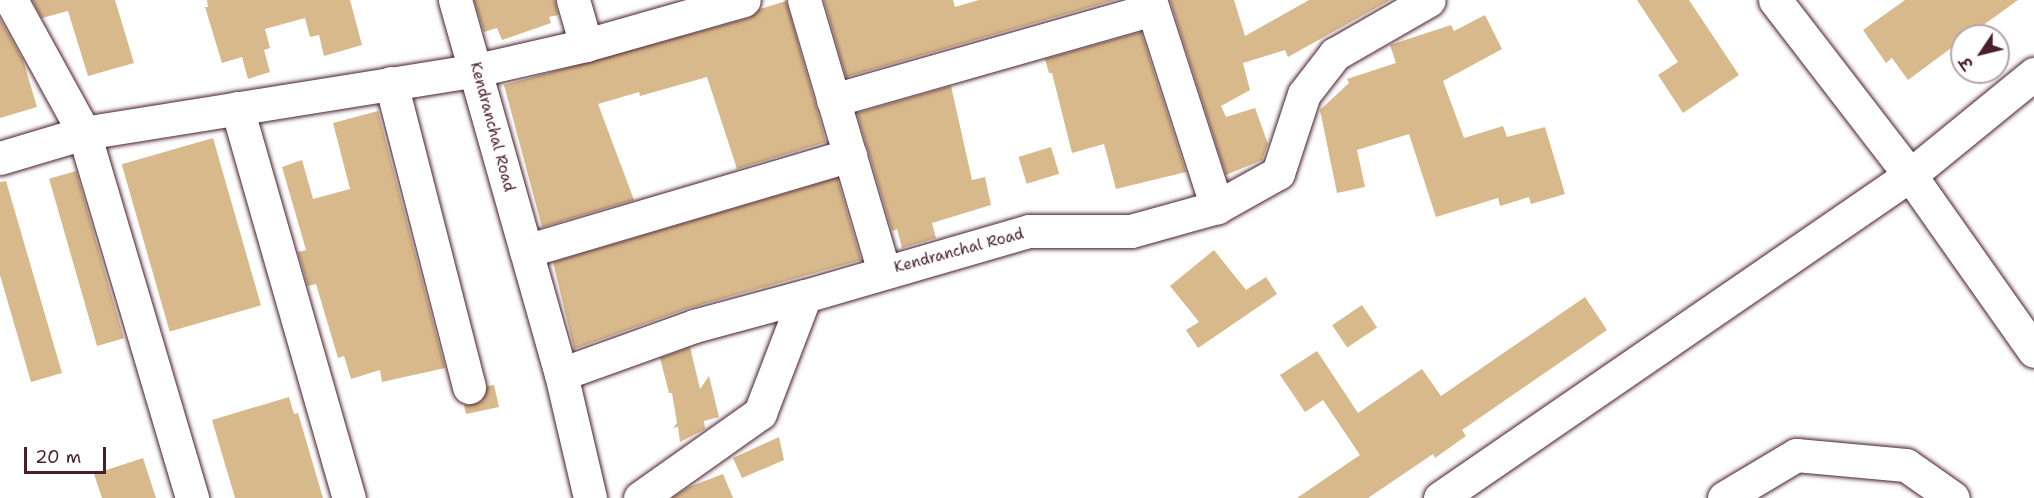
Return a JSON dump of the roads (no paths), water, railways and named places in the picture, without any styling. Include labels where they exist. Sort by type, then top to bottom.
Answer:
[{"type":"street","points":[[11,0],[84,133],[192,498]]},
{"type":"street","name":"Kendranchal Road","points":[[454,0],[477,70],[561,374],[590,498]]},
{"type":"street","points":[[573,0],[586,45]]},
{"type":"street","points":[[0,158],[84,133],[477,70],[586,45],[671,10],[744,0]]},
{"type":"street","points":[[804,0],[884,271]]},
{"type":"street","name":"Kendranchal Road","points":[[561,374],[694,326],[1029,231],[1131,231],[1217,207],[1278,173],[1304,94],[1335,54],[1429,0]]},
{"type":"street","points":[[1775,0],[1910,175],[2034,351]]},
{"type":"street","points":[[833,100],[1151,4],[1217,207]]},
{"type":"street","points":[[1440,498],[1910,175],[2034,74]]},
{"type":"street","points":[[391,83],[469,387]]},
{"type":"street","points":[[237,108],[349,498]]},
{"type":"street","points":[[526,251],[850,155]]},
{"type":"street","points":[[640,498],[760,412],[806,296]]},
{"type":"street","points":[[1724,498],[1796,455],[1906,465],[1953,498]]}]
